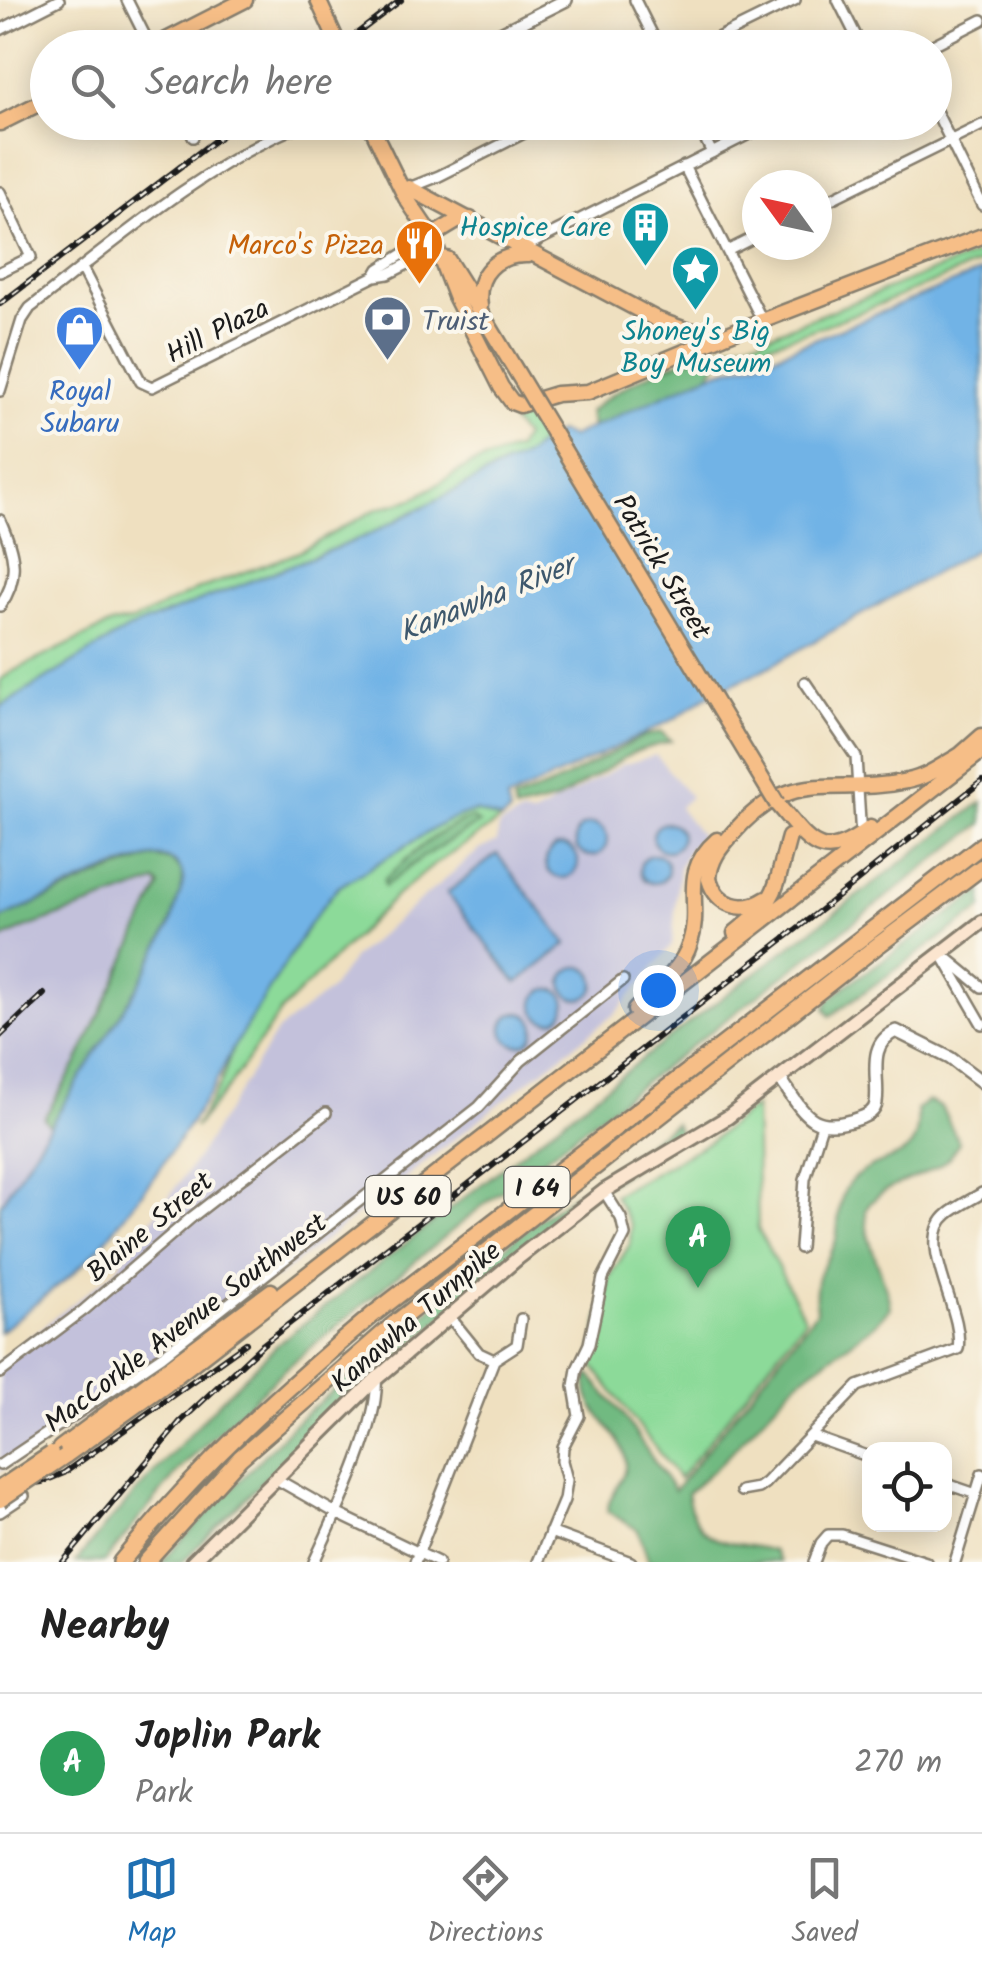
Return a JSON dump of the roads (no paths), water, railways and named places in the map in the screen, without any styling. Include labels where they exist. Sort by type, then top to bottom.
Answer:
[{"type":"highway","name":"I 64","points":[[121,1562],[228,1444],[311,1367],[704,1057],[982,845]]},
{"type":"highway","name":"I 64","points":[[146,1562],[240,1458],[393,1325],[982,868]]},
{"type":"main road","points":[[185,30],[245,0]]},
{"type":"main road","points":[[318,0],[332,30]]},
{"type":"main road","points":[[0,123],[30,109]]},
{"type":"main road","name":"Patrick Street","points":[[381,140],[406,198],[432,243],[489,326],[792,834],[794,851],[786,889],[772,912],[748,934]]},
{"type":"main road","name":"Patrick Street","points":[[383,140],[427,220],[432,243]]},
{"type":"main road","points":[[408,188],[658,320],[693,331],[725,335]]},
{"type":"main road","points":[[470,219],[456,221],[432,243],[492,371],[507,397],[517,405],[556,394],[588,392],[982,236]]},
{"type":"main road","points":[[480,312],[478,292],[490,267],[507,257],[535,256]]},
{"type":"main road","points":[[687,350],[696,340],[693,331]]},
{"type":"main road","points":[[911,802],[982,736]]},
{"type":"main road","points":[[748,934],[862,840],[982,751]]},
{"type":"main road","points":[[635,1010],[687,951],[693,928],[692,883],[697,864],[716,841],[768,802],[792,790],[909,781],[962,754]]},
{"type":"main road","points":[[879,785],[911,802]]},
{"type":"main road","points":[[739,826],[711,861],[708,879],[712,888],[726,903],[746,907],[765,900],[777,888]]},
{"type":"main road","points":[[792,834],[825,849],[862,840]]},
{"type":"main road","name":"MacCorkle Avenue Southwest","points":[[0,1500],[756,916],[777,888],[792,834]]},
{"type":"main road","name":"Kanawha Turnpike","points":[[192,1562],[376,1379],[449,1316],[604,1192],[708,1131],[982,922]]},
{"type":"main road","name":"MacCorkle Avenue Southwest","points":[[0,1488],[166,1384],[748,934]]},
{"type":"street","points":[[0,30],[59,0]]},
{"type":"street","points":[[127,0],[142,30]]},
{"type":"street","points":[[507,30],[566,0]]},
{"type":"street","points":[[636,0],[650,30]]},
{"type":"street","points":[[734,30],[795,0]]},
{"type":"street","points":[[838,0],[853,30]]},
{"type":"street","points":[[952,35],[982,20]]},
{"type":"street","points":[[952,140],[982,125]]},
{"type":"street","points":[[0,391],[22,320],[30,308],[180,194],[271,140]]},
{"type":"street","points":[[408,188],[510,140]]},
{"type":"street","points":[[706,140],[712,153]]},
{"type":"street","points":[[521,249],[738,140]]},
{"type":"street","points":[[832,199],[951,140],[982,205]]},
{"type":"street","points":[[684,166],[762,322]]},
{"type":"street","points":[[0,192],[30,257],[0,272]]},
{"type":"street","name":"Hill Plaza","points":[[375,276],[379,269],[432,243]]},
{"type":"street","name":"Hill Plaza","points":[[82,268],[141,382],[152,387],[375,276],[388,274],[432,243]]},
{"type":"street","points":[[727,251],[742,244]]},
{"type":"street","points":[[0,520],[14,560],[10,592],[0,606]]},
{"type":"street","points":[[805,682],[853,750],[862,840]]},
{"type":"street","points":[[940,953],[982,988]]},
{"type":"street","points":[[940,953],[982,1024]]},
{"type":"street","points":[[0,1466],[162,1356],[486,1102],[521,1061],[623,980]]},
{"type":"street","points":[[779,1077],[804,1112],[822,1126],[840,1124],[872,1112],[876,1105],[874,1063],[884,1041],[891,1033],[900,1032],[950,1058],[982,1082]]},
{"type":"street","name":"Blaine Street","points":[[0,1374],[326,1113]]},
{"type":"street","points":[[800,1248],[805,1179],[822,1126]]},
{"type":"street","points":[[538,1562],[564,1500],[568,1480],[562,1461],[578,1416],[574,1386],[577,1369],[589,1344],[604,1278],[625,1235],[604,1192]]},
{"type":"street","points":[[741,1491],[765,1483],[858,1386],[958,1349],[961,1334],[936,1252],[935,1230],[946,1215],[982,1193]]},
{"type":"street","points":[[449,1316],[479,1353],[494,1360]]},
{"type":"street","points":[[417,1558],[494,1360],[516,1345],[521,1318]]},
{"type":"street","points":[[314,1562],[375,1408],[376,1379]]},
{"type":"street","points":[[812,1436],[862,1454]]},
{"type":"street","points":[[955,1562],[982,1474]]},
{"type":"street","points":[[278,1480],[417,1558],[438,1562]]},
{"type":"street","points":[[952,1486],[976,1494]]},
{"type":"street","points":[[0,1512],[24,1496]]},
{"type":"street","points":[[550,1532],[630,1562]]},
{"type":"street","points":[[814,1562],[828,1535],[926,1562]]},
{"type":"water","name":"Kanawha River","points":[[982,271],[982,546],[769,667],[705,697],[676,718],[507,800],[510,813],[501,820],[475,811],[445,822],[337,888],[312,920],[233,1048],[212,1090],[154,1177],[100,1247],[0,1332],[0,1205],[137,988],[170,926],[184,879],[171,860],[149,858],[107,871],[0,919],[0,707],[128,629],[364,537],[520,459],[559,432],[571,437],[710,374],[773,356]]},
{"type":"water","points":[[667,823],[677,827],[681,837],[677,847],[667,851],[657,847],[653,837],[657,827]]},
{"type":"water","points":[[591,824],[602,829],[607,840],[602,851],[591,856],[580,851],[575,840],[580,829]]},
{"type":"water","points":[[562,846],[573,851],[578,862],[573,873],[562,878],[551,873],[546,862],[551,851]]},
{"type":"water","points":[[497,854],[567,944],[517,983],[447,893]]},
{"type":"water","points":[[654,855],[664,859],[668,869],[664,879],[654,883],[644,879],[640,869],[644,859]]},
{"type":"water","points":[[579,967],[590,972],[595,983],[590,994],[579,999],[568,994],[563,983],[568,972]]},
{"type":"water","points":[[550,989],[561,994],[566,1005],[561,1016],[550,1021],[539,1016],[534,1005],[539,994]]},
{"type":"water","points":[[519,1013],[530,1018],[535,1029],[530,1040],[519,1045],[508,1040],[503,1029],[508,1018]]},
{"type":"railway","points":[[362,30],[401,0]]},
{"type":"railway","points":[[0,304],[215,140]]},
{"type":"railway","points":[[63,1562],[180,1422],[262,1345],[982,781]]},
{"type":"railway","points":[[0,1036],[44,994]]},
{"type":"railway","points":[[0,1488],[42,1482],[64,1473],[246,1343]]},
{"type":"place","name":"Hospice Care","points":[[646,268]]},
{"type":"place","name":"Marco's Pizza","points":[[419,286]]},
{"type":"place","name":"Shoney's Big Boy Museum","points":[[696,312]]},
{"type":"place","name":"Truist","points":[[387,362]]},
{"type":"place","name":"Royal Subaru","points":[[80,372]]},
{"type":"place","name":"Joplin Park","points":[[698,1288]]}]
